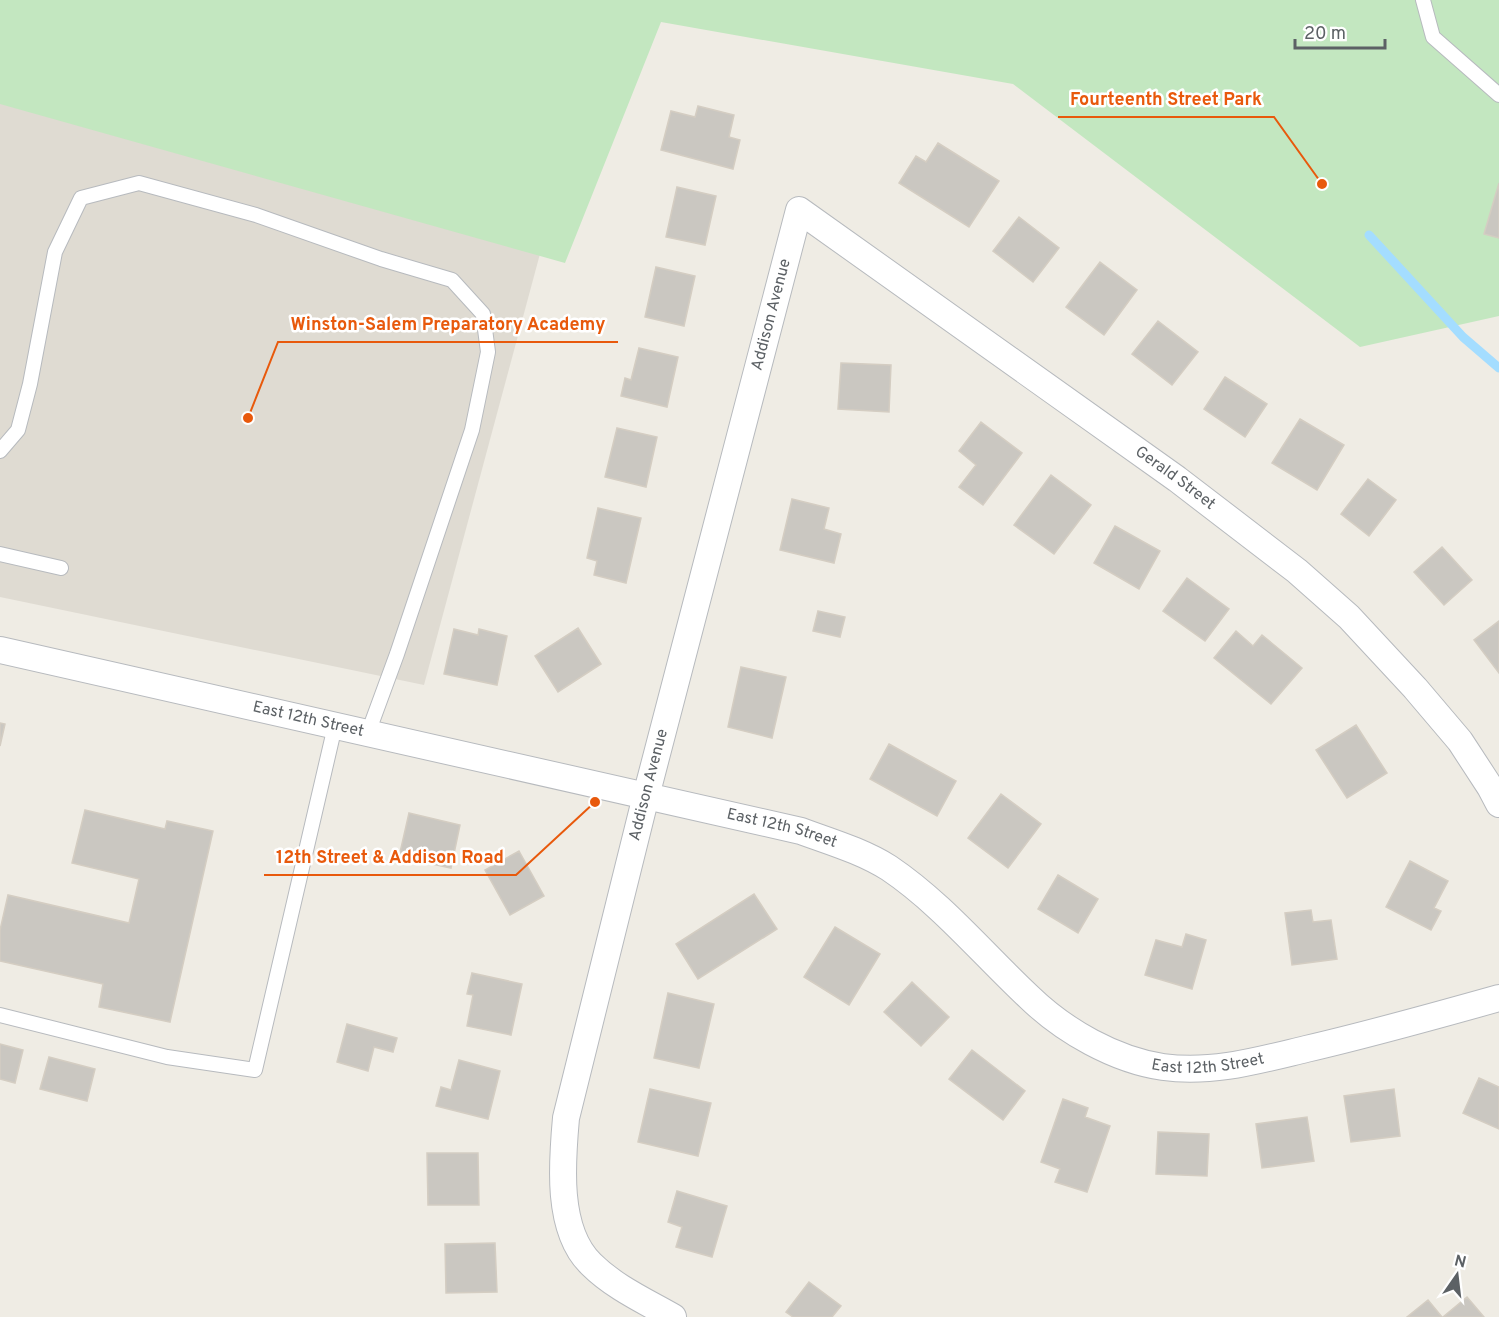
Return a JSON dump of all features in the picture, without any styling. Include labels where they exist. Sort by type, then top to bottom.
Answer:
[{"type":"street","name":"Addison Avenue","points":[[673,1317],[623,1289],[590,1263],[574,1241],[567,1215],[562,1159],[566,1118],[646,796],[799,210]]},
{"type":"street","name":"Gerald Street","points":[[799,210],[1177,479],[1298,571],[1349,617],[1415,687],[1460,741],[1499,804]]},
{"type":"street","name":"East 12th Street","points":[[0,650],[801,831],[853,849],[879,863],[931,902],[1031,999],[1076,1033],[1113,1053],[1138,1062],[1165,1067],[1207,1068],[1249,1063],[1499,998]]},
{"type":"lane","points":[[1423,0],[1433,37],[1499,95]]},
{"type":"lane","points":[[0,451],[18,430],[30,384],[55,252],[81,198],[139,183],[256,215],[381,259],[452,280],[483,314],[488,352],[472,430],[368,733]]},
{"type":"lane","points":[[0,554],[61,568]]},
{"type":"lane","points":[[0,1015],[167,1057],[255,1070],[334,726]]},
{"type":"shaded area","points":[[0,0],[544,239],[424,685],[0,597]]},
{"type":"green space","points":[[0,0],[1499,0],[1499,316],[1360,347],[1013,84],[661,22],[565,263],[0,104]]},
{"type":"building","points":[[698,106],[734,115],[729,137],[740,140],[733,169],[661,150],[671,111],[695,117]]},
{"type":"building","points":[[938,143],[999,181],[969,227],[899,183],[916,156],[926,162]]},
{"type":"building","points":[[1499,183],[1499,238],[1484,234]]},
{"type":"building","points":[[677,187],[716,196],[705,245],[666,237]]},
{"type":"building","points":[[1019,217],[1059,248],[1033,282],[993,251]]},
{"type":"building","points":[[1100,262],[1137,290],[1104,335],[1066,307]]},
{"type":"building","points":[[656,267],[695,276],[684,326],[645,317]]},
{"type":"building","points":[[1158,321],[1198,352],[1172,385],[1132,354]]},
{"type":"building","points":[[639,348],[678,357],[667,407],[621,396],[625,378],[631,380]]},
{"type":"building","points":[[841,363],[891,365],[889,412],[838,409]]},
{"type":"building","points":[[1225,377],[1267,404],[1245,437],[1204,409]]},
{"type":"building","points":[[1300,419],[1344,445],[1317,490],[1272,463]]},
{"type":"building","points":[[981,422],[1022,453],[983,505],[959,487],[976,465],[959,451]]},
{"type":"building","points":[[617,428],[657,437],[646,487],[605,477]]},
{"type":"building","points":[[1051,475],[1091,505],[1054,554],[1014,525]]},
{"type":"building","points":[[1368,479],[1396,500],[1369,536],[1341,514]]},
{"type":"building","points":[[792,499],[829,508],[824,529],[841,534],[834,563],[780,550]]},
{"type":"building","points":[[598,508],[641,518],[626,583],[594,575],[597,561],[587,558]]},
{"type":"building","points":[[1115,526],[1160,551],[1139,589],[1094,563]]},
{"type":"building","points":[[1442,547],[1472,580],[1444,605],[1414,572]]},
{"type":"building","points":[[1187,578],[1229,609],[1205,641],[1163,611]]},
{"type":"building","points":[[818,611],[845,617],[840,637],[813,631]]},
{"type":"building","points":[[1499,621],[1499,673],[1474,640]]},
{"type":"building","points":[[578,628],[601,664],[558,692],[535,656]]},
{"type":"building","points":[[454,629],[478,635],[479,629],[507,636],[497,685],[444,674]]},
{"type":"building","points":[[1236,631],[1253,646],[1262,635],[1302,668],[1271,704],[1214,658]]},
{"type":"building","points":[[741,667],[786,677],[772,738],[728,727]]},
{"type":"building","points":[[0,723],[5,724],[0,746]]},
{"type":"building","points":[[1356,725],[1387,773],[1347,798],[1316,750]]},
{"type":"building","points":[[889,744],[956,781],[937,816],[870,779]]},
{"type":"building","points":[[1001,794],[1041,824],[1008,868],[968,838]]},
{"type":"building","points":[[85,810],[165,829],[167,821],[213,831],[170,1022],[99,1007],[103,984],[0,961],[0,930],[8,895],[129,923],[139,879],[72,863]]},
{"type":"building","points":[[409,813],[460,825],[451,868],[399,857]]},
{"type":"building","points":[[519,851],[544,896],[510,915],[485,870]]},
{"type":"building","points":[[1410,861],[1448,881],[1434,908],[1441,911],[1431,930],[1386,907]]},
{"type":"building","points":[[1058,875],[1098,899],[1078,933],[1038,909]]},
{"type":"building","points":[[754,894],[777,929],[698,979],[676,944]]},
{"type":"building","points":[[1311,910],[1313,922],[1331,920],[1337,959],[1292,965],[1285,913]]},
{"type":"building","points":[[835,927],[880,954],[849,1005],[804,977]]},
{"type":"building","points":[[1186,934],[1206,940],[1192,989],[1145,975],[1156,940],[1182,947]]},
{"type":"building","points":[[472,973],[522,984],[511,1035],[467,1026],[473,995],[467,994]]},
{"type":"building","points":[[912,982],[949,1017],[921,1046],[884,1012]]},
{"type":"building","points":[[668,993],[714,1004],[699,1068],[654,1058]]},
{"type":"building","points":[[347,1024],[397,1038],[393,1052],[374,1047],[368,1071],[337,1062]]},
{"type":"building","points":[[0,1044],[23,1050],[15,1083],[0,1079]]},
{"type":"building","points":[[972,1050],[1025,1091],[1003,1120],[949,1079]]},
{"type":"building","points":[[49,1057],[95,1069],[87,1101],[40,1089]]},
{"type":"building","points":[[459,1060],[500,1071],[488,1119],[436,1106],[441,1087],[451,1090]]},
{"type":"building","points":[[1479,1078],[1499,1087],[1499,1129],[1463,1113]]},
{"type":"building","points":[[650,1089],[711,1103],[698,1156],[638,1142]]},
{"type":"building","points":[[1394,1089],[1400,1136],[1351,1142],[1344,1096]]},
{"type":"building","points":[[1063,1099],[1088,1108],[1085,1117],[1110,1126],[1087,1192],[1055,1182],[1060,1169],[1041,1162]]},
{"type":"building","points":[[1307,1117],[1314,1161],[1262,1168],[1256,1124]]},
{"type":"building","points":[[1158,1132],[1209,1134],[1207,1176],[1156,1174]]},
{"type":"building","points":[[427,1153],[478,1153],[479,1205],[428,1205]]},
{"type":"building","points":[[677,1191],[727,1206],[712,1257],[676,1247],[682,1227],[668,1222]]},
{"type":"building","points":[[495,1243],[497,1292],[446,1293],[445,1244]]},
{"type":"building","points":[[809,1282],[841,1306],[832,1317],[793,1317],[786,1312]]},
{"type":"building","points":[[1467,1297],[1484,1317],[1443,1317]]},
{"type":"building","points":[[1428,1300],[1442,1317],[1407,1317]]},
{"type":"waterway","points":[[1369,235],[1463,337],[1499,368]]},
{"type":"place","name":"Fourteenth Street Park","points":[[1322,184]]},
{"type":"place","name":"Winston-Salem Preparatory Academy","points":[[248,418]]},
{"type":"place","name":"12th Street & Addison Road","points":[[595,802]]}]
